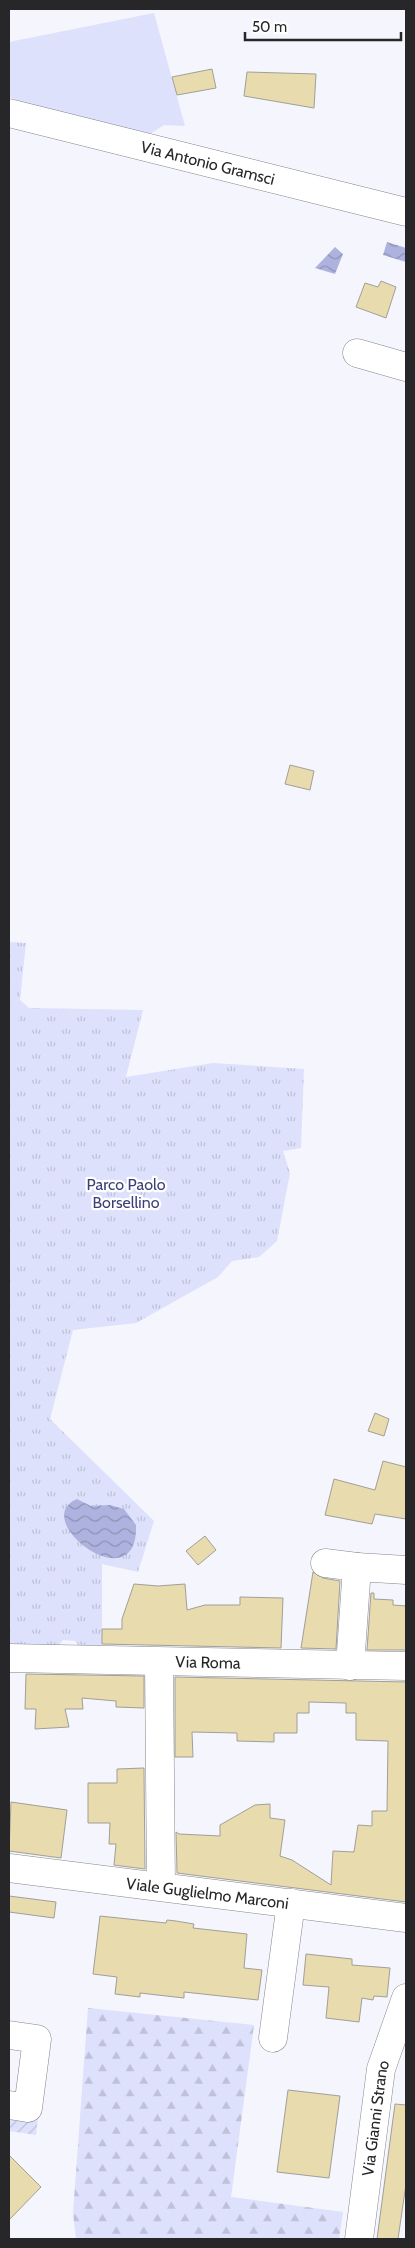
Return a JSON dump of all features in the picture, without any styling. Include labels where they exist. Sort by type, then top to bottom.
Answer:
[{"type":"main road","name":"Via Antonio Gramsci","points":[[9,113],[406,212]]},
{"type":"main road","points":[[357,353],[406,368]]},
{"type":"main road","points":[[325,1563],[406,1570]]},
{"type":"main road","points":[[350,1666],[357,1567]]},
{"type":"main road","name":"Via Roma","points":[[9,1658],[406,1666]]},
{"type":"main road","points":[[159,1662],[161,1886]]},
{"type":"main road","name":"Viale Guglielmo Marconi","points":[[9,1868],[406,1918]]},
{"type":"main road","points":[[273,2038],[291,1903]]},
{"type":"main road","name":"Via Gianni Strano","points":[[359,2239],[381,2069],[406,1998]]},
{"type":"main road","points":[[9,2036],[37,2039],[28,2108],[9,2105]]},
{"type":"green space","points":[[154,13],[185,126],[164,125],[150,134],[33,106],[9,97],[9,42]]},
{"type":"green space","name":"Parco Paolo Borsellino","points":[[9,942],[26,943],[20,1000],[29,1008],[143,1010],[126,1077],[213,1063],[304,1069],[301,1148],[283,1151],[290,1173],[277,1241],[259,1257],[232,1261],[218,1277],[136,1323],[73,1330],[50,1419],[154,1521],[138,1572],[102,1564],[102,1650],[82,1650],[75,1641],[63,1640],[55,1650],[9,1650]]},
{"type":"green space","points":[[9,1008],[20,1010],[9,1096]]},
{"type":"green space","points":[[88,2008],[254,2025],[231,2197],[343,2212],[339,2239],[76,2239],[73,2213]]},
{"type":"green space","points":[[9,2114],[38,2118],[36,2135],[9,2131]]},
{"type":"water","points":[[387,242],[406,248],[406,262],[383,255]]},
{"type":"water","points":[[335,247],[343,254],[335,274],[315,268]]},
{"type":"water","points":[[77,1499],[91,1506],[110,1505],[124,1509],[136,1525],[132,1547],[121,1557],[105,1557],[89,1550],[74,1537],[66,1523],[65,1509]]},
{"type":"building","points":[[212,69],[216,88],[177,95],[172,77]]},
{"type":"building","points":[[247,72],[316,74],[314,108],[244,96]]},
{"type":"building","points":[[381,281],[396,287],[386,318],[356,307],[365,283],[378,287]]},
{"type":"building","points":[[290,765],[314,771],[310,790],[285,784]]},
{"type":"building","points":[[375,1413],[389,1419],[384,1436],[368,1431]]},
{"type":"building","points":[[383,1461],[406,1467],[406,1519],[375,1514],[372,1524],[325,1515],[334,1479],[375,1490]]},
{"type":"building","points":[[205,1536],[216,1550],[198,1565],[186,1551]]},
{"type":"building","points":[[313,1572],[323,1578],[340,1581],[336,1649],[301,1648]]},
{"type":"building","points":[[134,1584],[158,1586],[185,1584],[187,1610],[205,1605],[240,1605],[240,1597],[283,1598],[281,1648],[102,1644],[102,1629],[122,1629],[122,1619]]},
{"type":"building","points":[[371,1593],[374,1593],[374,1599],[393,1600],[393,1605],[406,1606],[406,1650],[367,1650]]},
{"type":"building","points":[[26,1674],[144,1676],[144,1708],[116,1707],[116,1701],[82,1698],[83,1709],[65,1709],[69,1727],[35,1729],[36,1709],[25,1709]]},
{"type":"building","points":[[175,1677],[406,1682],[406,1902],[177,1873],[176,1832],[179,1834],[220,1836],[220,1825],[255,1805],[270,1804],[270,1818],[285,1820],[280,1856],[292,1860],[331,1885],[333,1851],[354,1852],[358,1825],[372,1826],[372,1811],[387,1811],[388,1741],[356,1740],[356,1713],[346,1713],[346,1703],[309,1702],[309,1713],[297,1713],[297,1733],[274,1733],[274,1742],[237,1741],[237,1733],[192,1732],[193,1757],[175,1757]]},
{"type":"building","points":[[144,1768],[145,1869],[114,1865],[116,1844],[109,1844],[110,1823],[88,1823],[88,1783],[117,1783],[117,1769]]},
{"type":"building","points":[[11,1802],[67,1810],[61,1858],[9,1851]]},
{"type":"building","points":[[9,1896],[56,1902],[54,1918],[9,1912]]},
{"type":"building","points":[[100,1916],[166,1923],[167,1920],[176,1921],[194,1924],[193,1928],[247,1934],[244,1968],[262,1970],[258,2000],[184,1992],[184,1998],[140,1993],[140,1997],[115,1994],[117,1977],[93,1974]]},
{"type":"building","points":[[306,1954],[352,1959],[352,1965],[390,1968],[387,1997],[374,1996],[373,2000],[362,1998],[359,2022],[326,2018],[329,1987],[303,1985]]},
{"type":"building","points":[[288,2090],[340,2096],[329,2178],[277,2172]]},
{"type":"building","points":[[395,2104],[406,2105],[406,2184],[398,2239],[377,2239]]},
{"type":"building","points":[[9,2155],[41,2187],[9,2220]]}]
